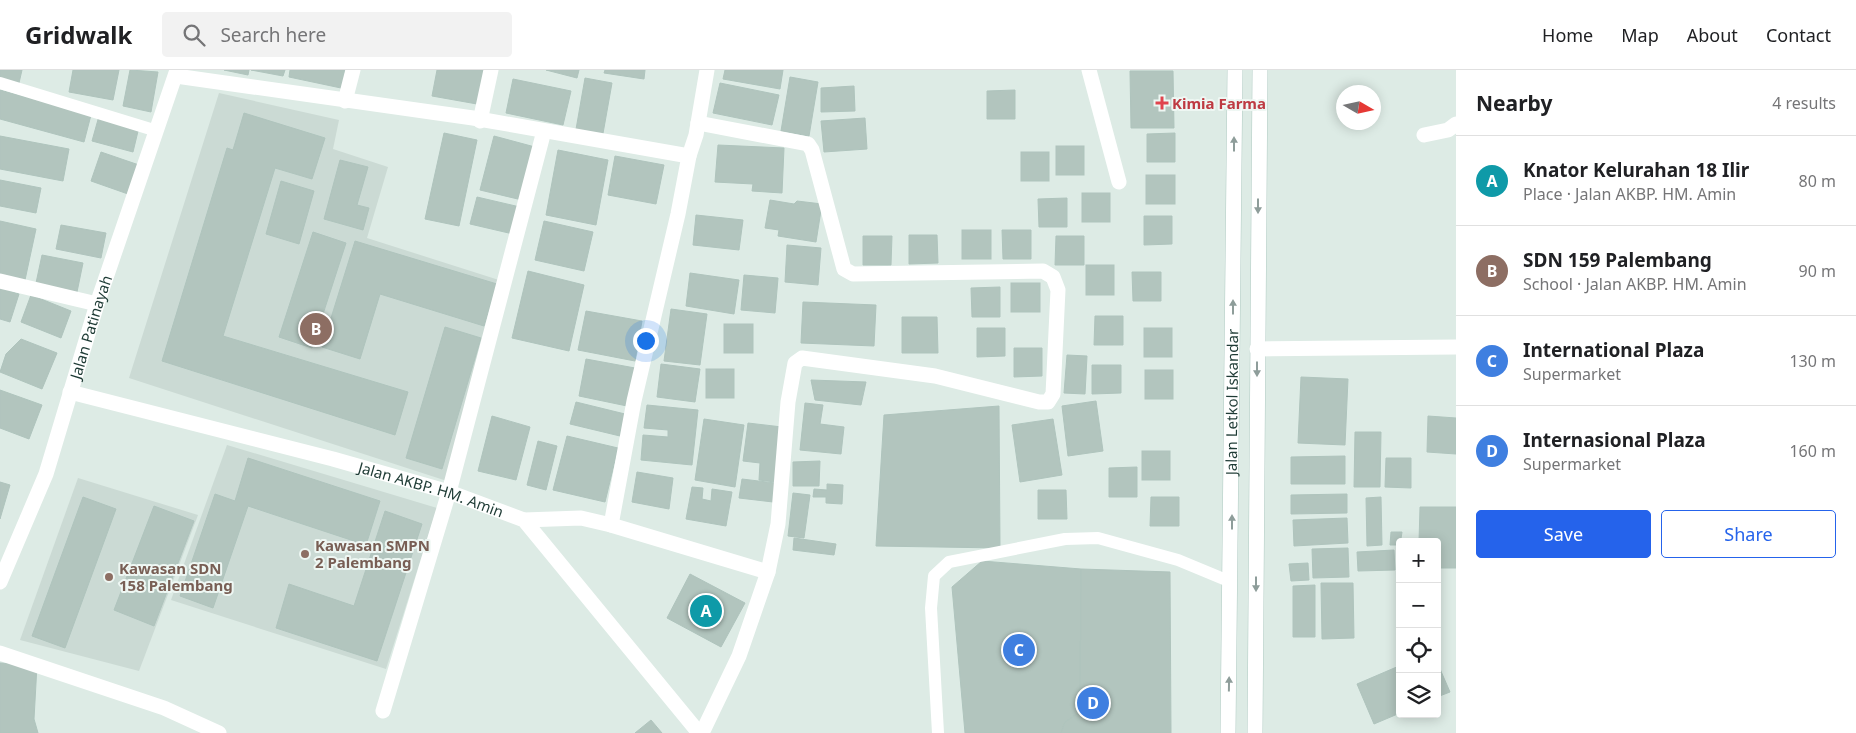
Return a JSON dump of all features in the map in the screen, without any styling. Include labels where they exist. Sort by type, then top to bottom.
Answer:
[{"type":"street","points":[[345,102],[353,70]]},
{"type":"street","points":[[480,121],[491,70]]},
{"type":"street","points":[[611,525],[634,401],[678,214],[689,156],[698,123],[707,70]]},
{"type":"street","points":[[1089,70],[1119,182]]},
{"type":"street","name":"Jalan Letkol Iskandar","points":[[1228,733],[1235,70]]},
{"type":"street","name":"Jalan Letkol Iskandar","points":[[1255,733],[1260,70]]},
{"type":"street","points":[[176,73],[345,102],[544,131],[689,156]]},
{"type":"street","name":"Jalan Patinayah","points":[[0,582],[46,474],[97,304],[176,73]]},
{"type":"street","points":[[698,123],[808,144],[812,150],[844,269],[853,274],[1043,271],[1053,277],[1058,290],[1053,394],[1048,402],[1038,402],[935,376],[802,358],[795,363],[788,402],[778,524],[768,572],[739,656],[700,733]]},
{"type":"street","points":[[1424,135],[1448,130],[1456,124]]},
{"type":"street","points":[[382,711],[449,492],[544,131]]},
{"type":"street","points":[[0,281],[97,304]]},
{"type":"street","points":[[1257,349],[1456,347]]},
{"type":"street","name":"Jalan AKBP. HM. Amin","points":[[70,392],[333,459],[449,492],[524,520],[700,733]]},
{"type":"street","points":[[524,520],[581,518],[611,525],[768,572]]},
{"type":"street","points":[[0,653],[164,708],[220,733]]},
{"type":"lane","points":[[0,83],[157,131]]},
{"type":"lane","points":[[938,733],[931,608],[934,576],[949,562],[1065,539],[1098,538],[1178,560],[1231,582]]},
{"type":"shaded area","points":[[219,93],[339,120],[333,149],[388,167],[367,238],[502,281],[447,481],[129,378]]},
{"type":"shaded area","name":"Kawasan SMPN 2 Palembang","points":[[227,445],[437,508],[386,669],[171,600]]},
{"type":"shaded area","name":"Kawasan SDN 158 Palembang","points":[[78,478],[198,515],[139,671],[20,640]]},
{"type":"building","points":[[0,70],[22,70],[19,83],[0,78]]},
{"type":"building","points":[[73,70],[119,70],[113,100],[69,92]]},
{"type":"building","points":[[130,70],[158,72],[151,112],[123,106]]},
{"type":"building","points":[[224,70],[249,70],[248,75]]},
{"type":"building","points":[[251,70],[285,70],[283,76]]},
{"type":"building","points":[[290,70],[345,70],[341,88],[289,77]]},
{"type":"building","points":[[437,70],[484,70],[477,104],[432,96]]},
{"type":"building","points":[[546,70],[579,70],[577,78]]},
{"type":"building","points":[[605,70],[645,70],[644,79],[604,73]]},
{"type":"building","points":[[725,70],[783,70],[780,89],[723,79]]},
{"type":"building","points":[[1130,71],[1173,71],[1174,128],[1131,128]]},
{"type":"building","points":[[790,77],[818,82],[809,136],[781,131]]},
{"type":"building","points":[[585,78],[612,83],[602,139],[575,135]]},
{"type":"building","points":[[513,79],[571,91],[563,125],[506,113]]},
{"type":"building","points":[[720,83],[779,95],[772,125],[713,113]]},
{"type":"building","points":[[854,86],[855,111],[821,112],[821,88]]},
{"type":"building","points":[[0,90],[91,115],[84,142],[0,119]]},
{"type":"building","points":[[1015,90],[1015,119],[987,119],[987,91]]},
{"type":"building","points":[[244,113],[325,138],[312,179],[275,168],[223,336],[408,392],[395,435],[162,361],[227,148],[233,150]]},
{"type":"building","points":[[99,116],[139,127],[133,152],[92,141]]},
{"type":"building","points":[[865,118],[867,149],[824,152],[821,121]]},
{"type":"building","points":[[444,133],[477,140],[459,226],[425,219]]},
{"type":"building","points":[[1175,133],[1175,162],[1147,162],[1147,134]]},
{"type":"building","points":[[0,136],[69,149],[63,181],[0,169]]},
{"type":"building","points":[[494,136],[535,147],[522,200],[480,190]]},
{"type":"building","points":[[718,145],[784,148],[782,193],[752,191],[753,184],[715,182]]},
{"type":"building","points":[[1056,146],[1084,146],[1084,175],[1056,175]]},
{"type":"building","points":[[558,150],[608,160],[596,225],[546,215]]},
{"type":"building","points":[[101,152],[139,165],[128,194],[91,181]]},
{"type":"building","points":[[1021,152],[1049,152],[1049,181],[1021,181]]},
{"type":"building","points":[[615,156],[664,165],[656,204],[608,195]]},
{"type":"building","points":[[340,160],[368,167],[357,205],[369,208],[363,230],[324,219]]},
{"type":"building","points":[[1146,175],[1175,175],[1175,204],[1146,204]]},
{"type":"building","points":[[0,180],[41,188],[36,213],[0,206]]},
{"type":"building","points":[[281,181],[314,191],[299,244],[266,234]]},
{"type":"building","points":[[1082,193],[1110,193],[1110,222],[1082,222]]},
{"type":"building","points":[[477,197],[520,207],[513,234],[470,224]]},
{"type":"building","points":[[1067,198],[1067,227],[1039,227],[1038,199]]},
{"type":"building","points":[[770,200],[794,204],[797,201],[822,204],[816,242],[778,236],[779,230],[765,228]]},
{"type":"building","points":[[696,215],[743,220],[739,250],[693,245]]},
{"type":"building","points":[[1144,216],[1172,216],[1172,244],[1144,245]]},
{"type":"building","points":[[0,221],[36,229],[25,280],[0,275]]},
{"type":"building","points":[[544,221],[593,232],[584,271],[535,260]]},
{"type":"building","points":[[61,225],[106,233],[101,258],[56,249]]},
{"type":"building","points":[[962,230],[991,230],[991,259],[962,259]]},
{"type":"building","points":[[1002,230],[1031,230],[1031,259],[1003,259]]},
{"type":"building","points":[[313,232],[346,243],[312,348],[279,337]]},
{"type":"building","points":[[909,235],[937,235],[938,263],[909,264]]},
{"type":"building","points":[[863,236],[892,236],[891,265],[863,265]]},
{"type":"building","points":[[1056,236],[1084,236],[1084,265],[1055,265]]},
{"type":"building","points":[[355,241],[497,284],[484,326],[380,294],[360,359],[322,347]]},
{"type":"building","points":[[787,245],[821,248],[818,285],[785,282]]},
{"type":"building","points":[[42,255],[83,263],[77,292],[36,283]]},
{"type":"building","points":[[1086,265],[1114,265],[1114,295],[1086,295]]},
{"type":"building","points":[[528,271],[584,285],[569,351],[512,338]]},
{"type":"building","points":[[1132,272],[1161,272],[1161,301],[1133,301]]},
{"type":"building","points":[[690,273],[739,280],[734,314],[686,306]]},
{"type":"building","points":[[744,275],[778,278],[775,313],[741,310]]},
{"type":"building","points":[[1011,283],[1040,283],[1040,312],[1011,312]]},
{"type":"building","points":[[1000,287],[1000,317],[972,317],[971,288]]},
{"type":"building","points":[[0,288],[19,294],[10,322],[0,319]]},
{"type":"building","points":[[31,295],[71,311],[61,338],[21,322]]},
{"type":"building","points":[[803,302],[876,305],[874,346],[801,343]]},
{"type":"building","points":[[671,309],[707,314],[700,365],[664,361]]},
{"type":"building","points":[[586,311],[642,321],[635,361],[578,350]]},
{"type":"building","points":[[1095,316],[1123,316],[1123,345],[1094,345]]},
{"type":"building","points":[[902,317],[937,317],[938,353],[902,353]]},
{"type":"building","points":[[724,324],[753,324],[753,353],[724,353]]},
{"type":"building","points":[[445,327],[481,338],[442,469],[406,458]]},
{"type":"building","points":[[977,328],[1005,328],[1005,356],[977,357]]},
{"type":"building","points":[[1144,328],[1172,328],[1172,357],[1144,357]]},
{"type":"building","points":[[21,339],[57,353],[42,389],[0,372],[6,354]]},
{"type":"building","points":[[1014,348],[1042,348],[1042,376],[1014,377]]},
{"type":"building","points":[[1067,355],[1087,356],[1085,394],[1064,393]]},
{"type":"building","points":[[586,359],[635,368],[627,406],[579,396]]},
{"type":"building","points":[[661,364],[700,369],[695,402],[657,397]]},
{"type":"building","points":[[1092,365],[1121,365],[1121,393],[1092,394]]},
{"type":"building","points":[[706,369],[734,369],[734,398],[706,398]]},
{"type":"building","points":[[1145,370],[1173,370],[1173,399],[1145,399]]},
{"type":"building","points":[[1301,377],[1348,379],[1345,445],[1298,443]]},
{"type":"building","points":[[811,380],[866,382],[861,405],[815,400]]},
{"type":"building","points":[[0,390],[42,405],[29,439],[0,428]]},
{"type":"building","points":[[1096,401],[1103,451],[1068,456],[1062,406]]},
{"type":"building","points":[[576,402],[625,414],[620,436],[570,424]]},
{"type":"building","points":[[805,403],[823,405],[820,424],[844,427],[841,454],[800,450]]},
{"type":"building","points":[[647,405],[698,410],[692,465],[641,460],[643,435],[668,437],[668,430],[644,428]]},
{"type":"building","points":[[999,406],[1000,548],[876,546],[884,415]]},
{"type":"building","points":[[492,416],[530,427],[516,480],[478,471]]},
{"type":"building","points":[[1428,416],[1456,418],[1456,454],[1427,452]]},
{"type":"building","points":[[704,419],[744,425],[735,487],[695,480]]},
{"type":"building","points":[[1053,419],[1062,475],[1020,482],[1012,425]]},
{"type":"building","points":[[748,423],[782,427],[775,482],[759,480],[760,463],[743,461]]},
{"type":"building","points":[[1355,432],[1381,432],[1380,487],[1354,487]]},
{"type":"building","points":[[567,436],[618,448],[605,502],[553,490]]},
{"type":"building","points":[[538,441],[557,446],[546,490],[527,485]]},
{"type":"building","points":[[1142,451],[1170,451],[1170,480],[1142,480]]},
{"type":"building","points":[[1345,456],[1345,484],[1291,484],[1291,457]]},
{"type":"building","points":[[248,458],[380,501],[366,545],[248,506],[213,608],[180,596],[215,494],[235,501]]},
{"type":"building","points":[[1386,458],[1411,458],[1411,488],[1385,487]]},
{"type":"building","points":[[820,461],[819,486],[793,486],[793,462]]},
{"type":"building","points":[[1137,467],[1137,497],[1109,497],[1109,468]]},
{"type":"building","points":[[637,472],[673,478],[669,509],[632,502]]},
{"type":"building","points":[[742,479],[775,483],[773,502],[739,498]]},
{"type":"building","points":[[0,482],[10,485],[0,519]]},
{"type":"building","points":[[827,484],[843,485],[842,504],[826,503],[826,497],[813,497],[814,489],[827,490]]},
{"type":"building","points":[[692,487],[703,488],[702,499],[711,501],[712,489],[732,492],[726,526],[686,519]]},
{"type":"building","points":[[1038,490],[1066,490],[1067,519],[1038,519]]},
{"type":"building","points":[[793,493],[810,495],[804,538],[788,536]]},
{"type":"building","points":[[1347,494],[1347,513],[1291,514],[1291,495]]},
{"type":"building","points":[[83,497],[116,509],[65,648],[32,636]]},
{"type":"building","points":[[1151,497],[1179,497],[1179,526],[1150,526]]},
{"type":"building","points":[[1381,497],[1382,545],[1367,546],[1366,498]]},
{"type":"building","points":[[154,506],[194,521],[154,626],[114,610]]},
{"type":"building","points":[[1420,507],[1456,507],[1456,568],[1441,568],[1441,538],[1419,538]]},
{"type":"building","points":[[385,511],[422,524],[377,661],[276,628],[289,584],[354,606]]},
{"type":"building","points":[[1347,518],[1348,543],[1294,546],[1293,520]]},
{"type":"building","points":[[1391,532],[1402,532],[1401,538],[1396,538],[1396,545],[1390,545]]},
{"type":"building","points":[[794,538],[836,544],[834,555],[793,550]]},
{"type":"building","points":[[1348,548],[1349,577],[1313,578],[1312,549]]},
{"type":"building","points":[[1394,550],[1395,570],[1358,571],[1357,552]]},
{"type":"building","points":[[982,561],[1081,569],[1080,712],[1065,722],[1061,733],[965,733],[952,587]]},
{"type":"building","points":[[1308,563],[1309,580],[1291,581],[1289,564]]},
{"type":"building","points":[[1081,569],[1170,572],[1171,733],[1061,733],[1065,722],[1080,712]]},
{"type":"building","points":[[690,574],[745,603],[721,647],[667,618]]},
{"type":"building","points":[[1321,583],[1353,583],[1354,638],[1322,639]]},
{"type":"building","points":[[1315,585],[1315,637],[1293,637],[1293,586]]},
{"type":"building","points":[[0,663],[37,665],[34,719],[38,733],[0,733]]},
{"type":"building","points":[[1396,667],[1396,715],[1374,724],[1357,684]]},
{"type":"building","points":[[1441,671],[1450,692],[1441,695]]},
{"type":"building","points":[[651,720],[662,733],[635,733]]},
{"type":"place","name":"Kimia Farma","points":[[1162,103]]},
{"type":"place","name":"SDN 159 Palembang","points":[[316,329]]},
{"type":"place","name":"Kawasan SMPN 2 Palembang","points":[[305,554]]},
{"type":"place","name":"Kawasan SDN 158 Palembang","points":[[109,577]]},
{"type":"place","name":"Knator Kelurahan 18 Ilir","points":[[706,611]]},
{"type":"place","name":"International Plaza","points":[[1019,650]]},
{"type":"place","name":"Internasional Plaza","points":[[1093,703]]}]
